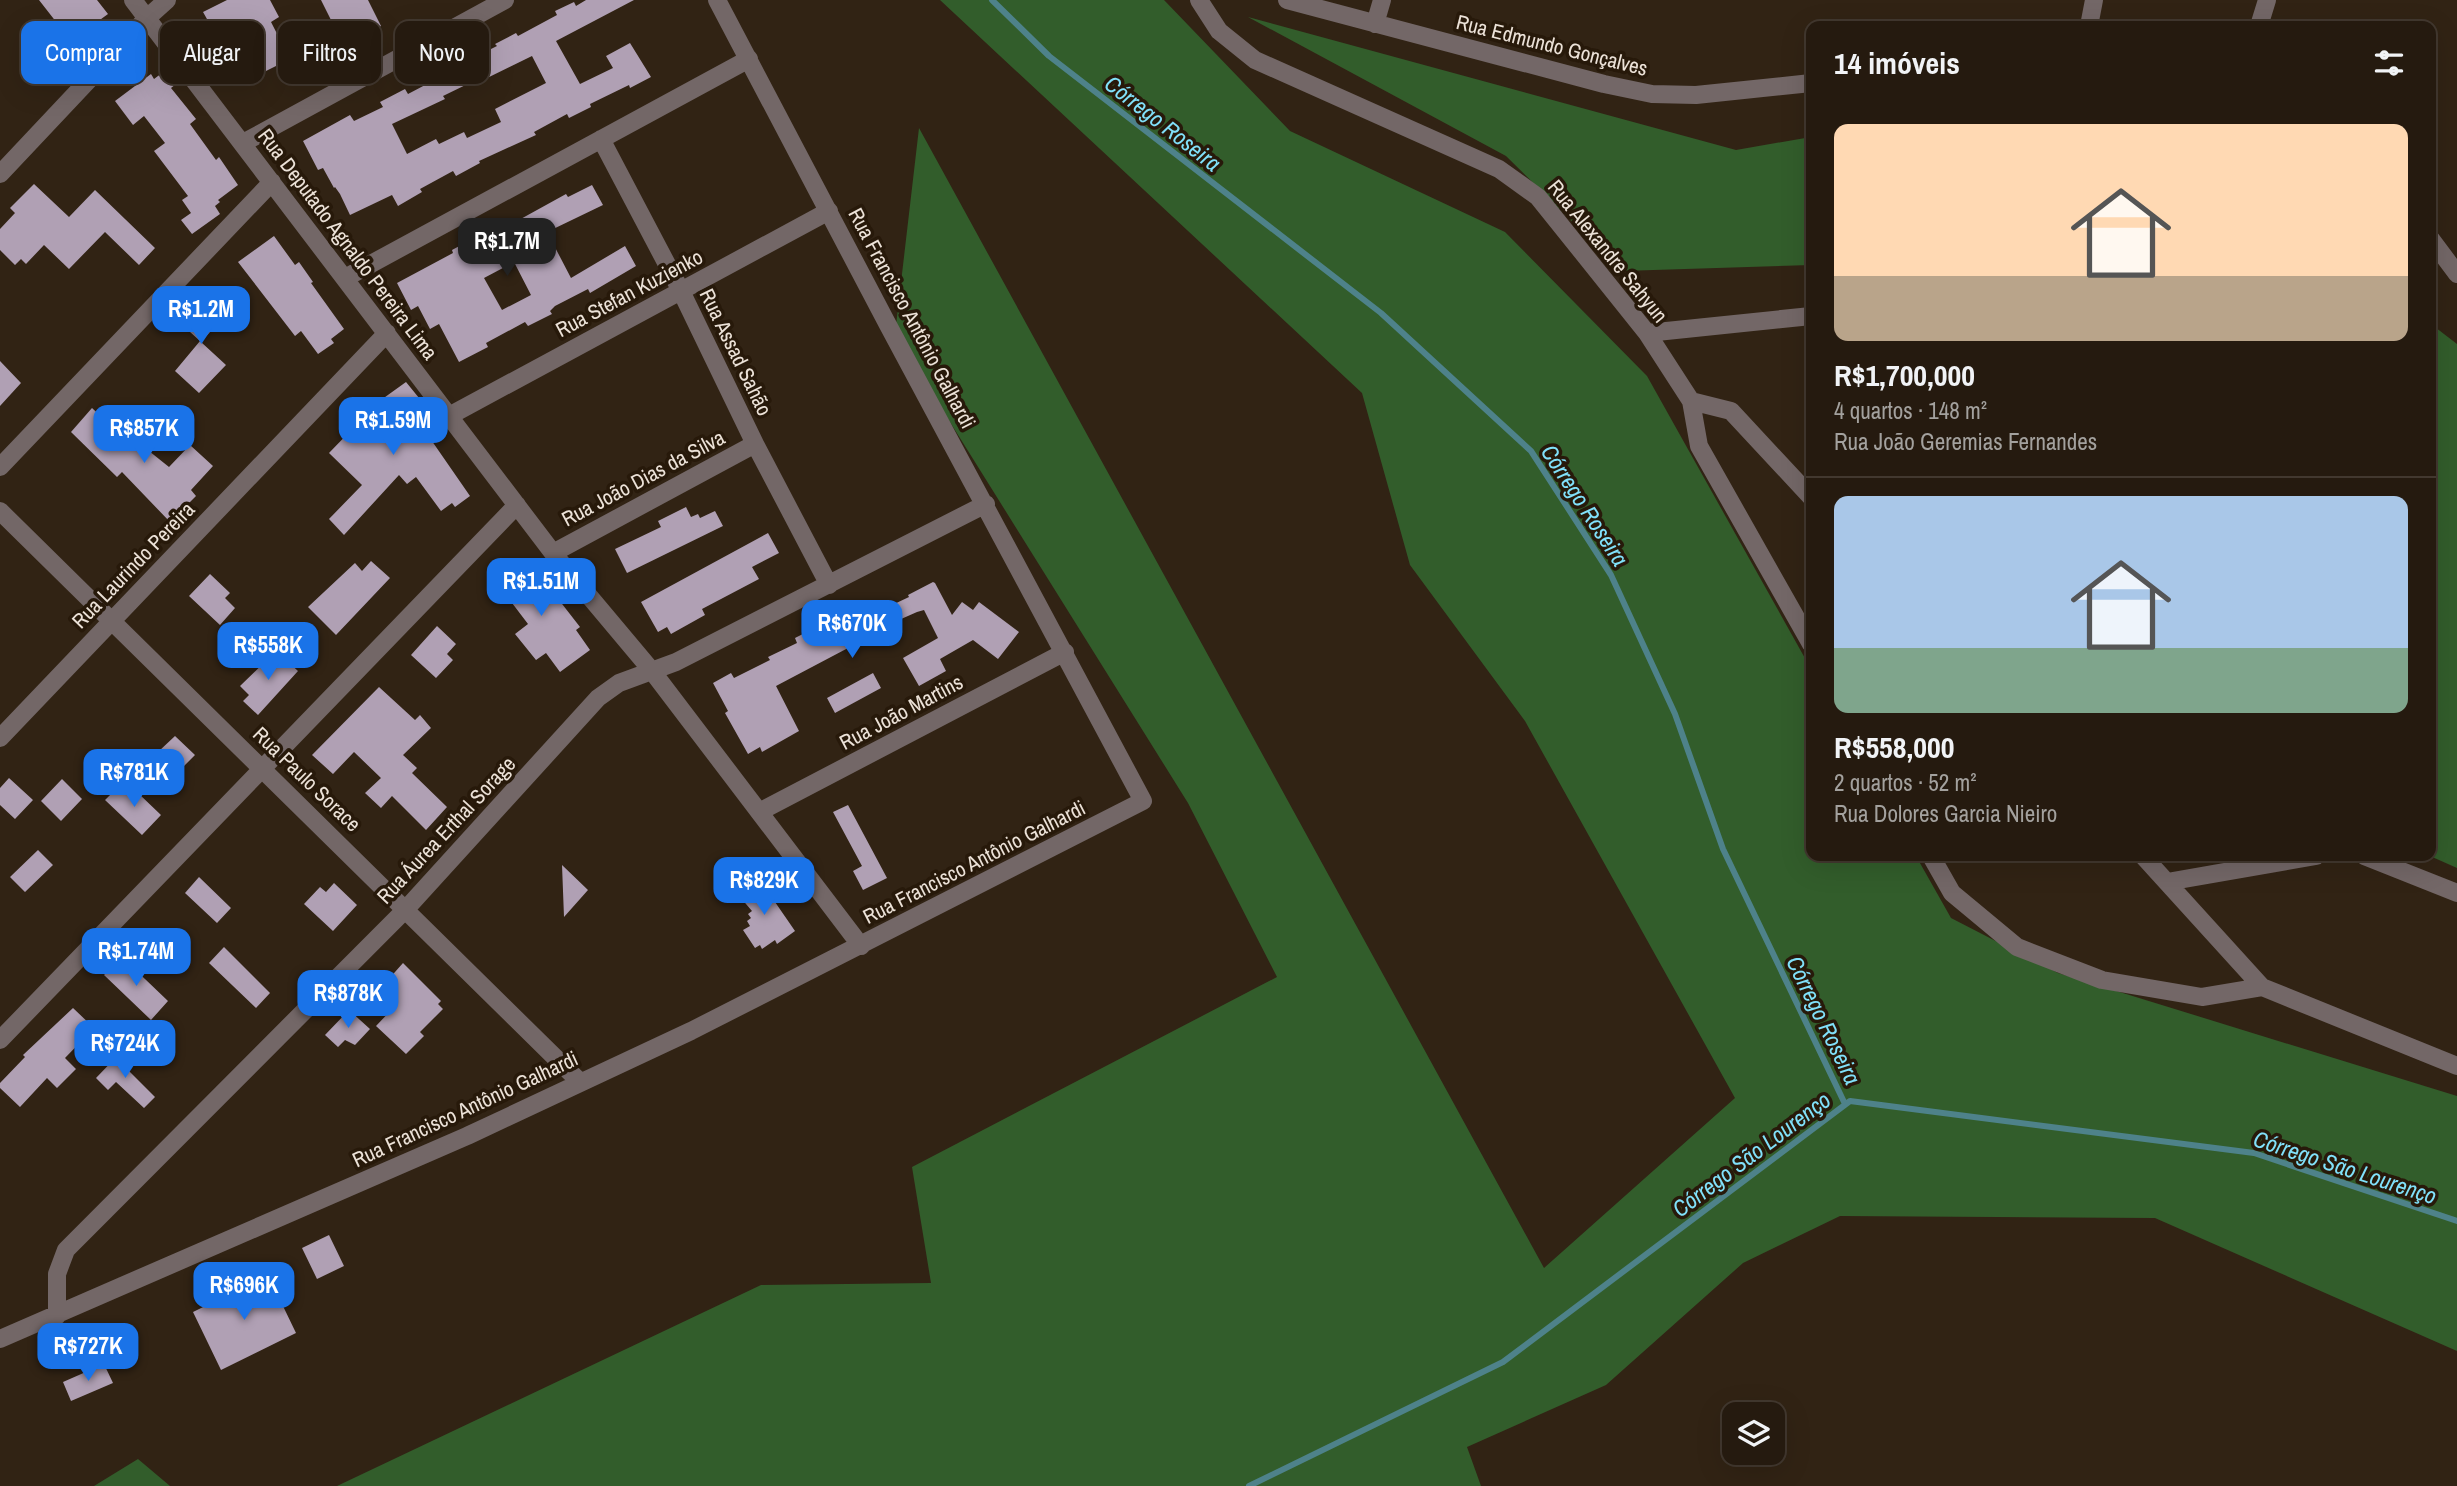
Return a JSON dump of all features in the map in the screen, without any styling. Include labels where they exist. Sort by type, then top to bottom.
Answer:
[{"type":"street","name":"Rua Deputado Agnaldo Pereira Lima","points":[[133,0],[553,552],[652,671],[861,946]]},
{"type":"street","points":[[0,174],[167,0]]},
{"type":"street","points":[[243,143],[505,0]]},
{"type":"street","name":"Rua Francisco Antônio Galhardi","points":[[0,1339],[467,1136],[691,1031],[1143,801],[717,0]]},
{"type":"street","name":"Rua Alexandre Sahyun","points":[[1199,0],[1219,31],[1255,61],[1499,169],[1538,197],[1647,333],[1691,401],[1699,446],[1806,635]]},
{"type":"street","name":"Rua Edmundo Gonçalves","points":[[1287,0],[1604,84],[1652,94],[1696,95],[1806,84]]},
{"type":"street","points":[[1375,24],[1382,0]]},
{"type":"street","points":[[2090,21],[2094,0]]},
{"type":"street","points":[[2261,21],[2267,0]]},
{"type":"street","points":[[345,278],[749,60]]},
{"type":"street","name":"Rua Assad Sahão","points":[[601,139],[681,291],[755,444],[830,584]]},
{"type":"street","points":[[0,467],[272,182]]},
{"type":"street","name":"Rua Stefan Kuzienko","points":[[449,416],[830,211]]},
{"type":"street","points":[[2436,246],[2457,274]]},
{"type":"street","points":[[1647,333],[1806,317]]},
{"type":"street","name":"Rua Laurindo Pereira","points":[[0,738],[387,333]]},
{"type":"street","points":[[1691,401],[1731,411],[1806,492]]},
{"type":"street","name":"Rua João Dias da Silva","points":[[553,552],[755,444]]},
{"type":"street","points":[[0,1040],[517,505]]},
{"type":"street","name":"Rua Áurea Erthal Sorage","points":[[57,1316],[57,1274],[66,1250],[406,909],[598,698],[619,683],[676,662],[985,505]]},
{"type":"street","name":"Rua Paulo Sorace","points":[[0,511],[580,1082]]},
{"type":"street","name":"Rua João Martins","points":[[759,812],[1065,652]]},
{"type":"street","points":[[1934,861],[1952,893],[2017,947],[2102,980],[2202,996],[2262,987]]},
{"type":"street","points":[[2148,861],[2262,987],[2457,1066]]},
{"type":"street","points":[[2167,882],[2287,861]]},
{"type":"street","points":[[2377,861],[2457,893]]},
{"type":"green space","points":[[940,0],[1164,0],[1290,131],[1505,232],[1647,376],[1806,660],[1806,861],[1919,861],[1951,918],[2058,973],[2457,1096],[2457,1351],[2155,1218],[1840,1216],[1743,1263],[1606,1385],[1467,1447],[1481,1486],[337,1486],[761,1285],[931,1283],[912,1167],[1277,977],[1188,803],[895,334],[919,128],[1544,1268],[1735,1098],[1525,721],[1410,565],[1362,393]]},
{"type":"green space","points":[[1248,17],[1736,150],[1806,138],[1806,265],[1622,271],[1506,156]]},
{"type":"green space","points":[[2436,328],[2457,344],[2457,868],[2436,859]]},
{"type":"green space","points":[[138,1459],[170,1486],[94,1486]]},
{"type":"building","points":[[39,0],[97,0],[108,14],[98,21],[55,21]]},
{"type":"building","points":[[227,0],[270,0],[279,17],[271,22],[278,36],[278,65],[264,72],[264,21],[208,21],[203,12]]},
{"type":"building","points":[[321,0],[368,0],[378,21],[329,21],[331,20]]},
{"type":"building","points":[[586,0],[634,0],[556,41],[580,84],[613,68],[606,56],[630,43],[651,77],[590,104],[591,107],[569,118],[567,114],[534,132],[536,135],[479,161],[480,163],[456,176],[453,171],[420,189],[422,192],[398,206],[392,195],[350,215],[323,168],[318,170],[303,141],[350,115],[354,121],[383,107],[380,102],[405,89],[408,94],[427,84],[468,84],[443,96],[445,99],[392,124],[407,154],[436,139],[439,144],[464,132],[467,138],[501,122],[495,109],[546,83],[532,56],[489,77],[489,50],[516,33],[518,36],[557,15],[555,11],[574,2],[576,6]]},
{"type":"building","points":[[151,74],[154,79],[160,74],[160,84],[176,84],[171,88],[196,119],[190,124],[216,160],[219,157],[238,185],[218,200],[220,202],[215,206],[220,214],[192,234],[181,220],[191,213],[182,200],[188,196],[154,151],[165,143],[144,116],[133,125],[115,101],[138,84],[146,84],[146,78]]},
{"type":"building","points":[[34,184],[69,217],[95,190],[155,248],[139,265],[105,232],[69,269],[44,245],[26,264],[21,259],[15,265],[0,250],[0,229],[15,213],[10,208]]},
{"type":"building","points":[[592,185],[603,205],[547,232],[571,278],[625,246],[636,266],[590,293],[588,289],[555,306],[550,311],[552,314],[528,326],[525,322],[486,343],[488,347],[459,362],[439,324],[430,329],[418,306],[411,310],[397,283],[453,253],[452,250],[476,237],[479,242],[566,194],[568,197]],"holes":[[[514,262],[531,295],[502,310],[484,278]]]},
{"type":"building","points":[[274,236],[295,265],[299,262],[344,329],[331,339],[334,343],[318,354],[301,331],[295,336],[238,262]]},
{"type":"building","points":[[202,296],[224,317],[201,342],[226,365],[199,393],[175,371],[200,341],[179,322]]},
{"type":"building","points":[[0,361],[21,383],[0,406]]},
{"type":"building","points":[[406,382],[428,409],[416,418],[470,496],[455,507],[452,503],[441,511],[416,477],[407,484],[399,475],[344,535],[329,519],[362,485],[329,453],[359,422],[377,409],[374,405]]},
{"type":"building","points":[[92,408],[130,444],[134,439],[169,467],[190,445],[213,466],[191,490],[196,496],[170,522],[122,472],[117,477],[71,432]]},
{"type":"building","points":[[686,507],[691,517],[698,514],[700,518],[715,511],[723,526],[627,573],[615,549],[661,527],[658,521]]},
{"type":"building","points":[[768,533],[779,553],[752,567],[759,579],[702,609],[705,615],[671,634],[667,627],[658,632],[641,602]]},
{"type":"building","points":[[519,560],[537,585],[540,582],[556,603],[559,600],[580,627],[576,630],[590,650],[560,672],[546,653],[536,660],[515,634],[528,624],[491,580]]},
{"type":"building","points":[[371,561],[390,578],[336,635],[308,607],[355,563],[362,571]]},
{"type":"building","points":[[210,574],[230,593],[225,598],[235,608],[220,625],[189,596]]},
{"type":"building","points":[[933,582],[952,615],[962,602],[973,610],[979,602],[1019,632],[998,659],[973,640],[940,659],[946,671],[919,686],[903,658],[938,638],[924,610],[917,612],[883,627],[884,629],[776,686],[799,731],[762,752],[760,747],[748,754],[725,713],[728,711],[713,683],[731,673],[734,678],[770,660],[768,657],[797,643],[795,638],[846,612],[852,624],[909,597],[908,595]]},
{"type":"building","points":[[437,626],[456,644],[447,654],[453,660],[436,678],[411,655]]},
{"type":"building","points":[[276,651],[298,671],[258,715],[243,701],[249,695],[240,686]]},
{"type":"building","points":[[873,673],[881,688],[835,713],[827,698]]},
{"type":"building","points":[[379,687],[415,720],[420,715],[431,728],[403,755],[417,768],[412,773],[447,807],[426,830],[392,796],[381,808],[365,793],[381,778],[354,752],[333,774],[312,755]]},
{"type":"building","points":[[175,736],[195,755],[178,772],[158,752]]},
{"type":"building","points":[[9,778],[33,800],[15,819],[0,805],[0,788]]},
{"type":"building","points":[[62,779],[82,799],[61,821],[41,801]]},
{"type":"building","points":[[120,785],[133,798],[138,793],[161,815],[142,835],[105,800]]},
{"type":"building","points":[[848,805],[887,878],[863,890],[853,871],[862,866],[833,812]]},
{"type":"building","points":[[38,850],[53,865],[25,892],[10,877]]},
{"type":"building","points":[[562,865],[588,890],[564,917]]},
{"type":"building","points":[[199,877],[231,908],[217,923],[185,893]]},
{"type":"building","points":[[752,877],[773,903],[775,902],[795,931],[777,944],[775,940],[762,949],[760,945],[755,948],[743,930],[750,926],[747,921],[751,918],[748,914],[752,911],[740,897],[742,895],[738,888]]},
{"type":"building","points":[[334,883],[357,905],[333,931],[304,904],[320,887],[326,892]]},
{"type":"building","points":[[224,947],[270,993],[256,1008],[209,963]]},
{"type":"building","points":[[122,957],[168,1001],[151,1020],[104,975]]},
{"type":"building","points":[[403,963],[441,1001],[438,1004],[443,1009],[420,1032],[424,1036],[406,1054],[376,1026],[395,1006],[379,990]]},
{"type":"building","points":[[73,1008],[94,1028],[65,1058],[76,1069],[57,1088],[47,1078],[20,1107],[0,1088],[0,1083],[25,1057],[23,1055]]},
{"type":"building","points":[[349,1010],[370,1029],[355,1045],[345,1040],[338,1047],[325,1035]]},
{"type":"building","points":[[122,1051],[134,1063],[128,1070],[155,1097],[144,1108],[116,1082],[108,1090],[96,1078]]},
{"type":"building","points":[[329,1235],[344,1266],[317,1279],[302,1248]]},
{"type":"building","points":[[268,1275],[296,1333],[221,1370],[193,1312]]},
{"type":"building","points":[[104,1364],[113,1383],[71,1401],[63,1382]]},
{"type":"waterway","name":"Córrego Roseira","points":[[992,0],[1049,56],[1381,313],[1531,451],[1611,575],[1675,714],[1723,849],[1845,1104]]},
{"type":"waterway","name":"Córrego São Lourenço","points":[[1249,1486],[1503,1362],[1850,1101],[2254,1153],[2457,1221]]}]
